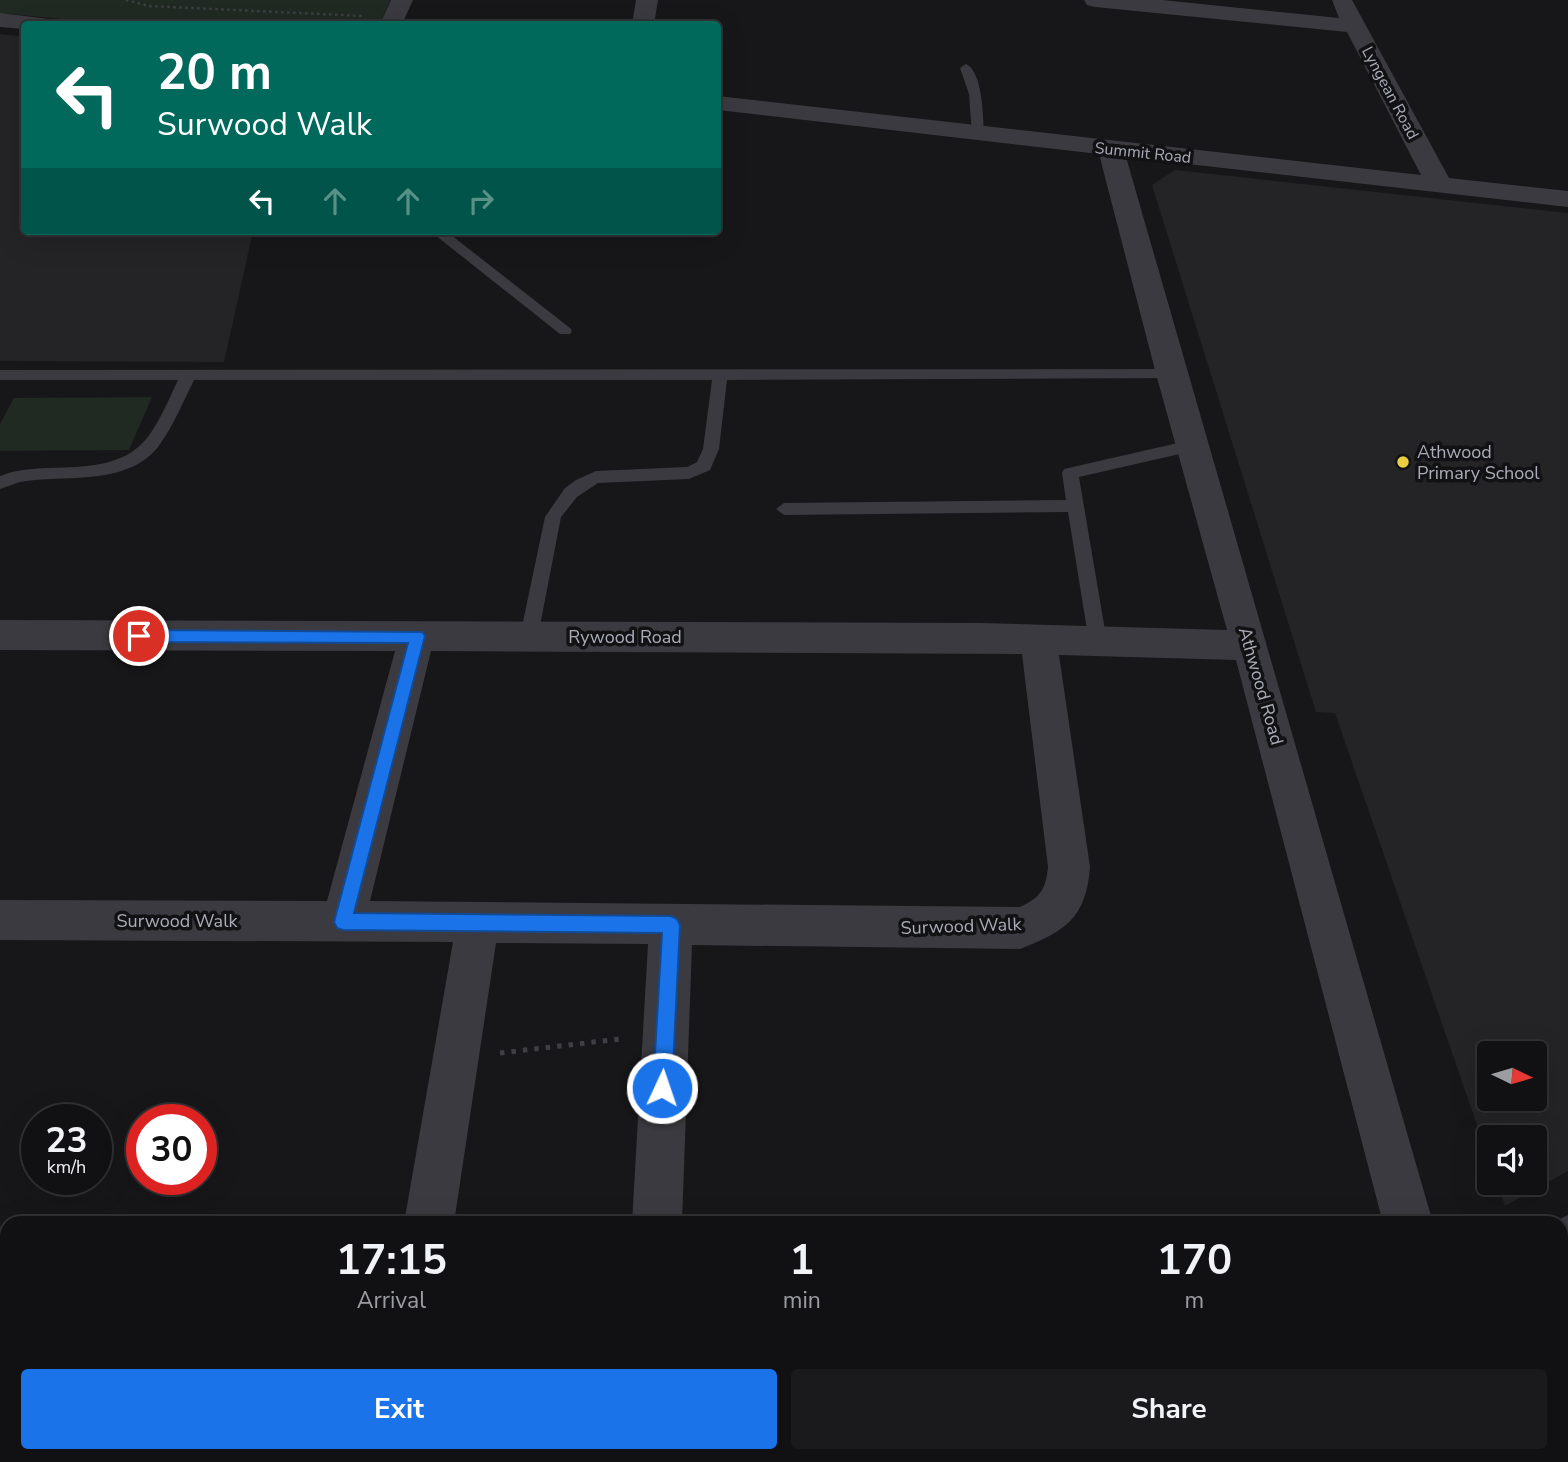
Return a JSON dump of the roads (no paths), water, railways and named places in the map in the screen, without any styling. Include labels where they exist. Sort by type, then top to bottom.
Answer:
[{"type":"street","points":[[392,21],[402,0]]},
{"type":"street","points":[[644,21],[647,0]]},
{"type":"street","points":[[1095,0],[1354,26]]},
{"type":"street","name":"Lyngean Road","points":[[1341,0],[1440,185]]},
{"type":"street","points":[[0,20],[21,22]]},
{"type":"street","name":"Summit Road","points":[[721,103],[1111,150],[1568,199]]},
{"type":"street","name":"Athwood Road","points":[[1111,150],[1406,1216]]},
{"type":"street","name":"Rywood Road","points":[[0,635],[966,638],[1250,646]]},
{"type":"street","points":[[343,922],[417,636]]},
{"type":"street","name":"Surwood Walk","points":[[3,929],[343,922],[1020,928],[1045,918],[1060,907],[1068,889],[1069,867],[1039,641]]},
{"type":"street","points":[[430,1216],[478,922]]},
{"type":"street","points":[[657,1216],[671,925]]},
{"type":"lane","points":[[966,68],[975,94],[978,134]]},
{"type":"lane","points":[[442,235],[565,331]]},
{"type":"lane","points":[[529,636],[553,517],[563,499],[584,481],[596,477],[689,473],[704,466],[711,449],[720,374]]},
{"type":"lane","points":[[0,375],[1171,374]]},
{"type":"lane","points":[[0,483],[21,476],[99,472],[141,457],[158,436],[188,376]]},
{"type":"lane","points":[[1098,642],[1070,473],[1192,446]]},
{"type":"lane","points":[[784,509],[1074,506]]},
{"type":"place","name":"Athwood Primary School","points":[[1403,462]]}]
